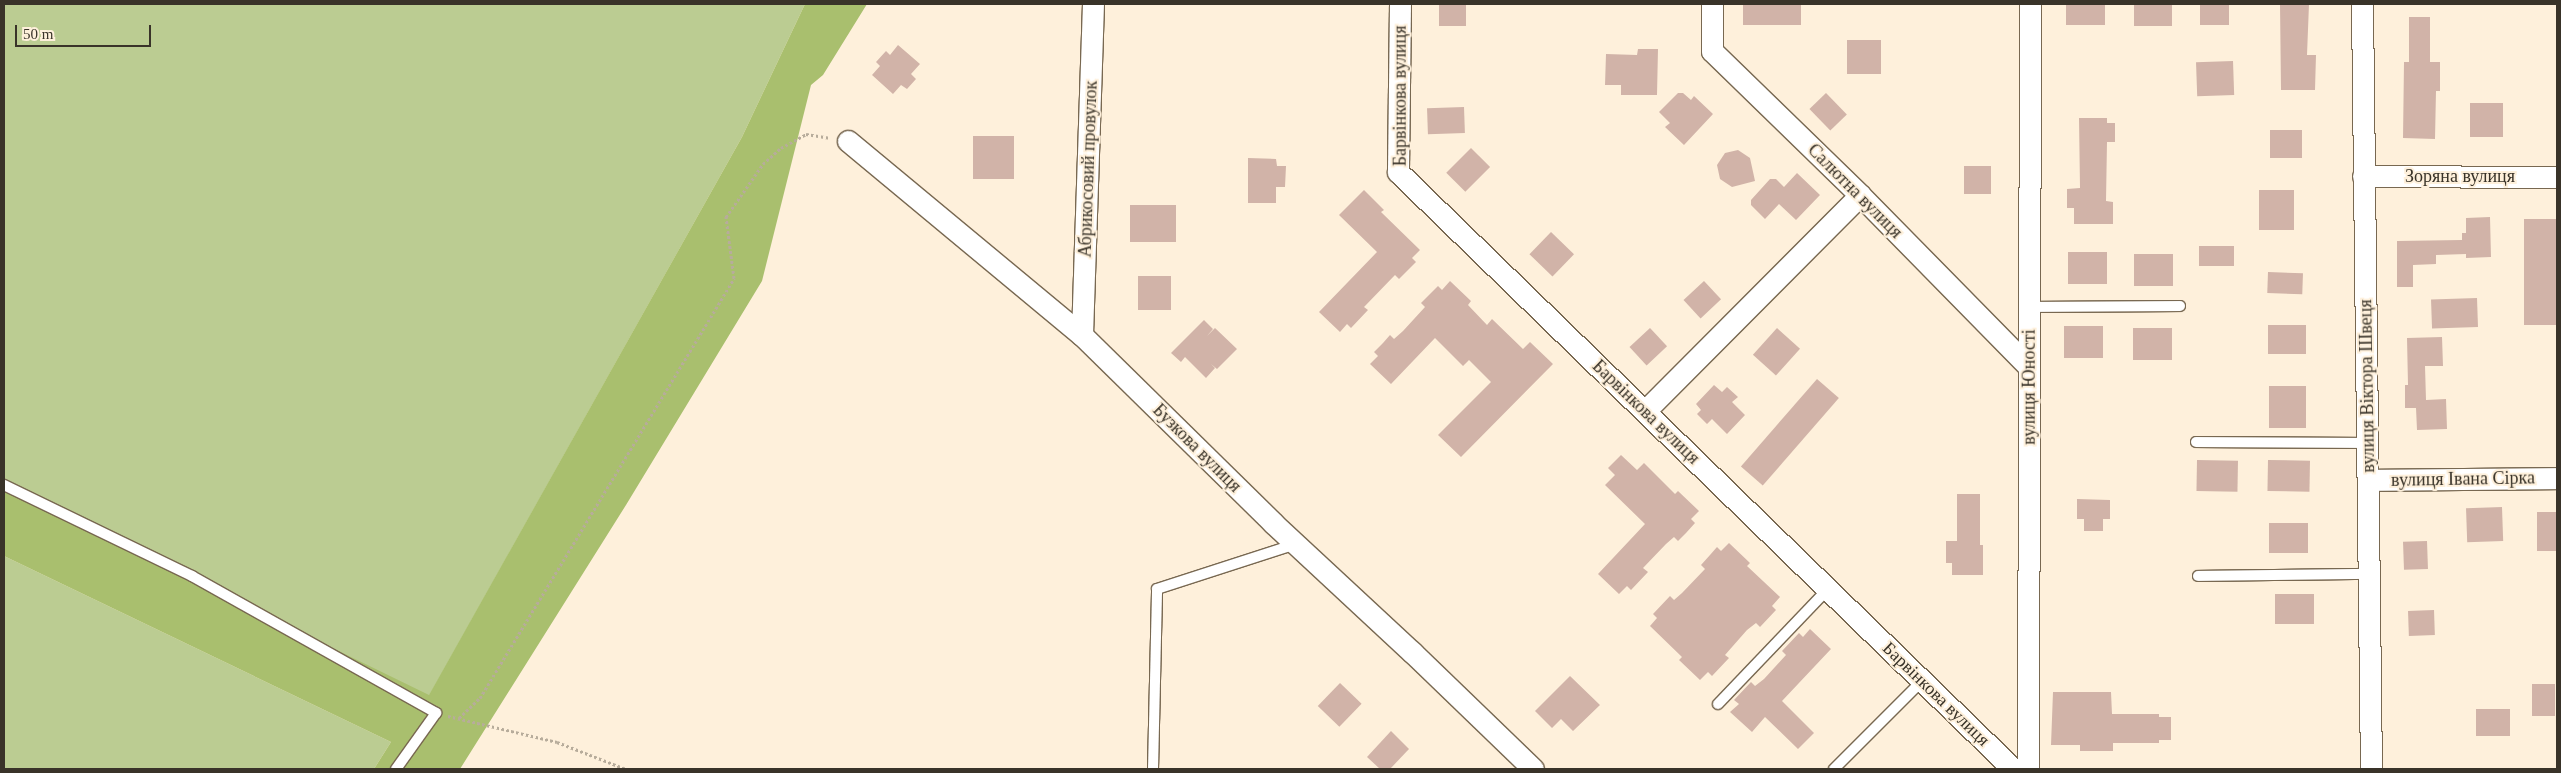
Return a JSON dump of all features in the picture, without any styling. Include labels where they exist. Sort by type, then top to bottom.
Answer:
[{"type":"street","name":"Абрикосовий провулок","points":[[1082,335],[1093,4]]},
{"type":"street","name":"Барвінкова вулиця","points":[[1400,4],[1398,172],[2013,769]]},
{"type":"street","name":"Салютна вулиця","points":[[1712,4],[1712,52],[1860,195],[2029,367]]},
{"type":"street","name":"вулиця Юності","points":[[2028,769],[2030,4]]},
{"type":"street","name":"вулиця Віктора Швеця","points":[[2362,4],[2371,769]]},
{"type":"street","name":"Бузкова вулиця","points":[[848,141],[1082,335],[1296,544],[1533,769]]},
{"type":"street","name":"Зоряна вулиця","points":[[2363,176],[2557,177]]},
{"type":"street","points":[[1645,411],[1860,195]]},
{"type":"street","name":"вулиця Івана Сірка","points":[[2368,480],[2557,478]]},
{"type":"lane","points":[[2029,307],[2180,306]]},
{"type":"lane","points":[[2196,442],[2367,443]]},
{"type":"lane","points":[[4,485],[192,576],[436,713],[396,769]]},
{"type":"lane","points":[[1153,769],[1158,589],[1296,544]]},
{"type":"lane","points":[[2198,576],[2370,574]]},
{"type":"lane","points":[[1718,704],[1828,589]]},
{"type":"lane","points":[[1834,769],[1922,681]]},
{"type":"path","points":[[459,718],[480,698],[734,278],[726,217],[764,164],[781,148],[806,134],[848,141]]},
{"type":"path","points":[[436,713],[557,742],[626,769]]},
{"type":"green space","points":[[4,4],[805,4],[742,137],[429,696],[4,488]]},
{"type":"green space","points":[[805,4],[867,4],[823,75],[811,85],[762,281],[626,505],[460,769],[374,769],[391,742],[4,556],[4,488],[429,695],[742,137]]},
{"type":"green space","points":[[4,556],[391,742],[374,769],[4,769]]},
{"type":"building","points":[[1439,4],[1466,4],[1466,26],[1439,26]]},
{"type":"building","points":[[1743,4],[1801,4],[1801,25],[1743,25]]},
{"type":"building","points":[[2066,4],[2105,4],[2105,25],[2066,25]]},
{"type":"building","points":[[2134,4],[2172,4],[2172,26],[2134,26]]},
{"type":"building","points":[[2200,4],[2229,4],[2229,25],[2200,25]]},
{"type":"building","points":[[2280,4],[2309,4],[2307,55],[2316,55],[2315,90],[2281,90]]},
{"type":"building","points":[[2409,17],[2430,17],[2430,62],[2440,62],[2440,91],[2436,91],[2435,139],[2403,138],[2404,62],[2409,62]]},
{"type":"building","points":[[1847,40],[1881,40],[1881,74],[1847,74]]},
{"type":"building","points":[[898,45],[920,64],[911,74],[916,79],[907,89],[901,85],[893,94],[872,75],[880,66],[876,62],[886,51],[890,55]]},
{"type":"building","points":[[1638,49],[1658,49],[1657,95],[1621,95],[1621,85],[1605,85],[1606,54],[1637,55]]},
{"type":"building","points":[[2233,61],[2234,95],[2197,96],[2196,62]]},
{"type":"building","points":[[1678,93],[1683,93],[1691,100],[1694,96],[1713,114],[1684,145],[1665,127],[1670,123],[1659,112]]},
{"type":"building","points":[[1826,93],[1847,115],[1830,131],[1809,109]]},
{"type":"building","points":[[2470,103],[2503,103],[2503,137],[2470,137]]},
{"type":"building","points":[[1464,107],[1465,133],[1428,134],[1427,108]]},
{"type":"building","points":[[2079,118],[2107,118],[2107,123],[2115,123],[2115,142],[2107,142],[2106,201],[2113,202],[2113,224],[2074,224],[2074,208],[2067,208],[2067,189],[2080,188]]},
{"type":"building","points":[[2270,130],[2302,130],[2302,158],[2270,158]]},
{"type":"building","points":[[973,136],[1014,136],[1014,179],[973,179]]},
{"type":"building","points":[[1471,148],[1490,167],[1465,192],[1446,173]]},
{"type":"building","points":[[1738,150],[1750,158],[1755,181],[1732,187],[1720,179],[1717,165],[1725,153]]},
{"type":"building","points":[[1248,158],[1276,159],[1277,166],[1286,166],[1285,187],[1276,187],[1276,203],[1248,203]]},
{"type":"building","points":[[1964,166],[1991,166],[1991,194],[1964,194]]},
{"type":"building","points":[[1797,173],[1820,195],[1796,220],[1779,204],[1765,219],[1751,205],[1751,200],[1770,179],[1776,179],[1784,187]]},
{"type":"building","points":[[1364,190],[1384,210],[1381,212],[1420,250],[1412,258],[1416,262],[1399,279],[1395,275],[1364,307],[1368,310],[1351,328],[1347,324],[1340,332],[1319,312],[1377,252],[1339,215]]},
{"type":"building","points":[[2259,190],[2294,190],[2294,230],[2259,230]]},
{"type":"building","points":[[1130,205],[1176,205],[1176,242],[1130,242]]},
{"type":"building","points":[[2490,217],[2491,257],[2466,258],[2466,254],[2436,255],[2436,264],[2413,265],[2413,287],[2397,287],[2397,241],[2462,240],[2462,233],[2466,233],[2466,218]]},
{"type":"building","points":[[2524,219],[2556,219],[2556,325],[2524,325]]},
{"type":"building","points":[[1551,232],[1574,254],[1552,277],[1529,254]]},
{"type":"building","points":[[2199,246],[2234,246],[2234,266],[2199,266]]},
{"type":"building","points":[[2068,252],[2107,252],[2107,284],[2068,284]]},
{"type":"building","points":[[2134,254],[2173,254],[2173,286],[2134,286]]},
{"type":"building","points":[[2268,272],[2303,273],[2302,294],[2267,293]]},
{"type":"building","points":[[1138,276],[1171,276],[1171,310],[1138,310]]},
{"type":"building","points":[[1450,281],[1471,301],[1468,305],[1487,325],[1492,319],[1523,349],[1530,342],[1553,364],[1461,457],[1438,435],[1491,382],[1469,360],[1463,366],[1435,338],[1391,384],[1370,364],[1378,356],[1374,352],[1390,335],[1394,339],[1403,331],[1425,307],[1421,303],[1438,286],[1442,290]]},
{"type":"building","points":[[1704,281],[1721,299],[1701,318],[1684,300]]},
{"type":"building","points":[[2477,298],[2478,327],[2432,329],[2431,300]]},
{"type":"building","points":[[1204,320],[1213,329],[1207,336],[1215,328],[1237,349],[1217,369],[1211,364],[1215,368],[1206,378],[1185,357],[1181,362],[1171,353]]},
{"type":"building","points":[[2268,325],[2306,325],[2306,354],[2268,354]]},
{"type":"building","points":[[2064,326],[2103,326],[2103,358],[2064,358]]},
{"type":"building","points":[[1650,328],[1667,346],[1647,365],[1630,347]]},
{"type":"building","points":[[1777,328],[1800,349],[1776,375],[1753,355]]},
{"type":"building","points":[[2133,328],[2172,328],[2172,360],[2133,360]]},
{"type":"building","points":[[2442,337],[2443,366],[2425,366],[2426,400],[2446,399],[2447,429],[2417,430],[2416,408],[2405,408],[2405,385],[2408,385],[2407,338]]},
{"type":"building","points":[[1817,379],[1839,398],[1763,486],[1741,467]]},
{"type":"building","points":[[1714,385],[1722,392],[1727,387],[1738,397],[1732,402],[1745,415],[1727,434],[1712,419],[1707,424],[1697,414],[1701,410],[1696,404]]},
{"type":"building","points":[[2269,386],[2306,386],[2306,428],[2269,428]]},
{"type":"building","points":[[1621,455],[1637,470],[1644,463],[1675,494],[1678,491],[1699,511],[1691,519],[1695,523],[1686,533],[1678,541],[1674,537],[1666,544],[1643,568],[1648,572],[1631,590],[1627,586],[1619,594],[1598,574],[1645,524],[1605,485],[1615,475],[1608,468]]},
{"type":"building","points":[[2197,460],[2238,461],[2237,492],[2196,491]]},
{"type":"building","points":[[2268,460],[2310,461],[2309,492],[2267,491]]},
{"type":"building","points":[[1957,494],[1980,494],[1980,545],[1983,545],[1983,575],[1952,575],[1952,563],[1946,563],[1946,541],[1957,541]]},
{"type":"building","points":[[2077,499],[2110,500],[2110,519],[2103,519],[2103,531],[2084,531],[2084,519],[2077,519]]},
{"type":"building","points":[[2502,507],[2503,541],[2467,542],[2466,508]]},
{"type":"building","points":[[2537,512],[2557,512],[2557,551],[2537,551]]},
{"type":"building","points":[[2269,523],[2308,523],[2308,553],[2269,553]]},
{"type":"building","points":[[2427,541],[2428,569],[2404,570],[2403,542]]},
{"type":"building","points":[[1729,543],[1750,563],[1747,566],[1780,597],[1772,606],[1776,610],[1760,627],[1756,623],[1747,630],[1725,655],[1729,658],[1712,676],[1708,672],[1700,680],[1679,660],[1682,657],[1650,626],[1657,618],[1653,614],[1670,596],[1674,600],[1682,593],[1705,569],[1701,565],[1717,547],[1721,551]]},
{"type":"building","points":[[2275,594],[2314,594],[2314,624],[2275,624]]},
{"type":"building","points":[[2434,610],[2435,635],[2409,636],[2408,611]]},
{"type":"building","points":[[1810,629],[1831,649],[1782,701],[1814,733],[1798,749],[1765,717],[1752,732],[1730,712],[1739,704],[1734,700],[1751,682],[1755,686],[1764,679],[1786,655],[1782,651],[1799,633],[1803,637]]},
{"type":"building","points":[[1570,676],[1600,705],[1573,731],[1561,719],[1552,728],[1535,711]]},
{"type":"building","points":[[1340,683],[1362,704],[1339,727],[1318,706]]},
{"type":"building","points":[[2532,684],[2555,684],[2555,716],[2532,716]]},
{"type":"building","points":[[2053,692],[2111,692],[2112,714],[2159,714],[2159,717],[2171,717],[2171,740],[2159,740],[2159,743],[2113,743],[2113,751],[2080,751],[2080,745],[2051,745]]},
{"type":"building","points":[[2476,709],[2510,709],[2510,736],[2476,736]]},
{"type":"building","points":[[1391,731],[1409,749],[1390,769],[1380,769],[1367,757]]}]
